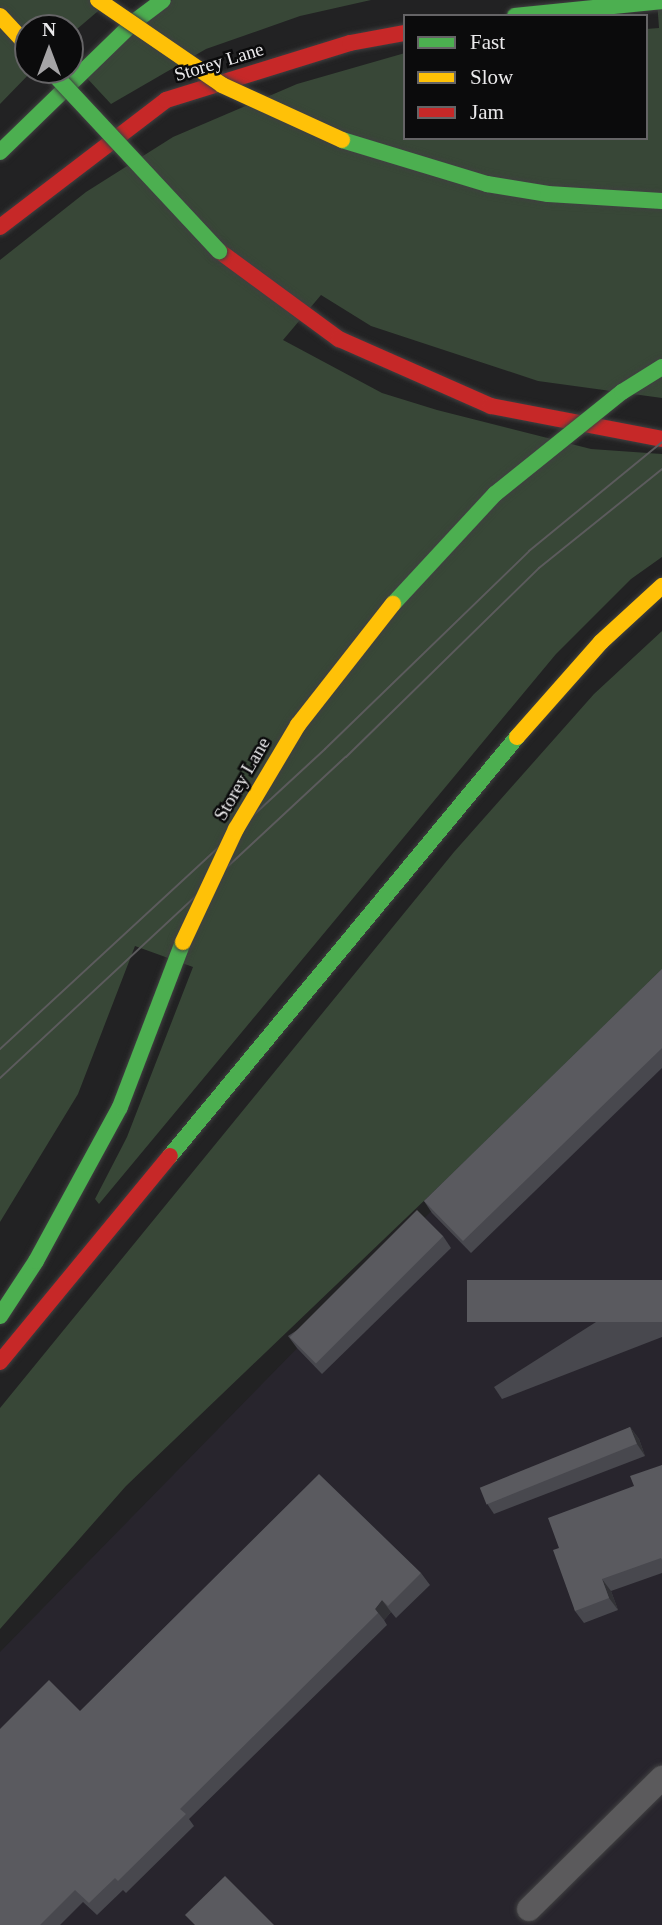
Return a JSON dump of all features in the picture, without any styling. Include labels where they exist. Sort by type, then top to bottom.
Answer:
[{"type":"main road","points":[[98,0],[222,85],[360,148],[486,184],[561,195],[662,201]]},
{"type":"main road","points":[[0,152],[134,22],[163,0]]},
{"type":"main road","points":[[533,14],[662,1]]},
{"type":"main road","points":[[0,16],[14,31]]},
{"type":"main road","name":"Storey Lane","points":[[0,227],[166,100],[350,43],[403,33]]},
{"type":"main road","points":[[63,84],[219,251],[339,339],[491,406],[662,439]]},
{"type":"main road","name":"Storey Lane","points":[[0,1316],[36,1261],[120,1107],[183,942],[236,829],[285,748],[371,628],[495,494],[622,392],[662,367]]},
{"type":"main road","points":[[0,1362],[507,749],[601,642],[662,586]]},
{"type":"street","points":[[529,1909],[662,1779]]},
{"type":"shaded area","points":[[662,975],[662,1925],[0,1925],[0,1652]]},
{"type":"green space","points":[[0,0],[111,0],[84,23],[84,14],[14,14],[14,84],[19,84],[0,104]]},
{"type":"green space","points":[[172,0],[371,0],[300,16],[206,49],[111,104],[85,76]]},
{"type":"green space","points":[[657,0],[662,0],[662,398],[538,381],[371,326],[321,295],[283,340],[382,393],[437,410],[591,449],[662,454],[662,557],[631,579],[556,654],[99,1204],[95,1199],[127,1137],[193,967],[135,946],[78,1094],[0,1222],[0,260],[86,192],[173,137],[297,84],[403,54],[403,140],[648,140],[648,29],[659,28]]},
{"type":"green space","points":[[662,631],[662,973],[126,1486],[0,1629],[0,1408],[454,852],[594,694]]},
{"type":"building","points":[[662,969],[662,1048],[463,1241],[424,1201]]},
{"type":"building","points":[[417,1210],[443,1236],[316,1363],[290,1337]]},
{"type":"building","points":[[467,1280],[662,1280],[662,1322],[467,1322]]},
{"type":"building","points":[[630,1427],[637,1444],[487,1504],[480,1488]]},
{"type":"building","points":[[662,1465],[662,1560],[661,1558],[602,1579],[609,1598],[575,1611],[553,1550],[559,1548],[548,1518],[634,1486],[630,1476]]},
{"type":"building","points":[[319,1474],[421,1573],[388,1606],[382,1600],[375,1609],[378,1613],[180,1809],[186,1814],[118,1881],[115,1878],[89,1903],[75,1890],[40,1925],[0,1925],[0,1729],[49,1680],[80,1711]]},
{"type":"building","points":[[225,1876],[274,1925],[195,1925],[185,1915]]},
{"type":"tram line","points":[[0,1049],[325,749],[529,551],[662,442]]},
{"type":"tram line","points":[[0,1078],[346,757],[539,568],[662,469]]},
{"type":"traffic: fast","points":[[0,152],[134,22],[163,0]]},
{"type":"traffic: fast","points":[[535,14],[662,1]]},
{"type":"traffic: fast","points":[[63,84],[219,251]]},
{"type":"traffic: fast","points":[[342,140],[487,184],[548,194],[662,201]]},
{"type":"traffic: fast","points":[[393,604],[495,494],[622,392],[662,367]]},
{"type":"traffic: fast","points":[[170,1156],[517,737]]},
{"type":"traffic: fast","points":[[0,1316],[36,1261],[120,1107],[183,942]]},
{"type":"traffic: slow","points":[[98,0],[222,85],[342,140]]},
{"type":"traffic: slow","points":[[0,16],[14,31]]},
{"type":"traffic: slow","points":[[517,737],[601,642],[662,586]]},
{"type":"traffic: slow","points":[[183,942],[236,829],[298,725],[393,604]]},
{"type":"traffic: jam","points":[[0,227],[166,100],[350,43],[403,33]]},
{"type":"traffic: jam","points":[[219,251],[339,339],[491,406],[662,439]]},
{"type":"traffic: jam","points":[[0,1362],[170,1156]]}]
